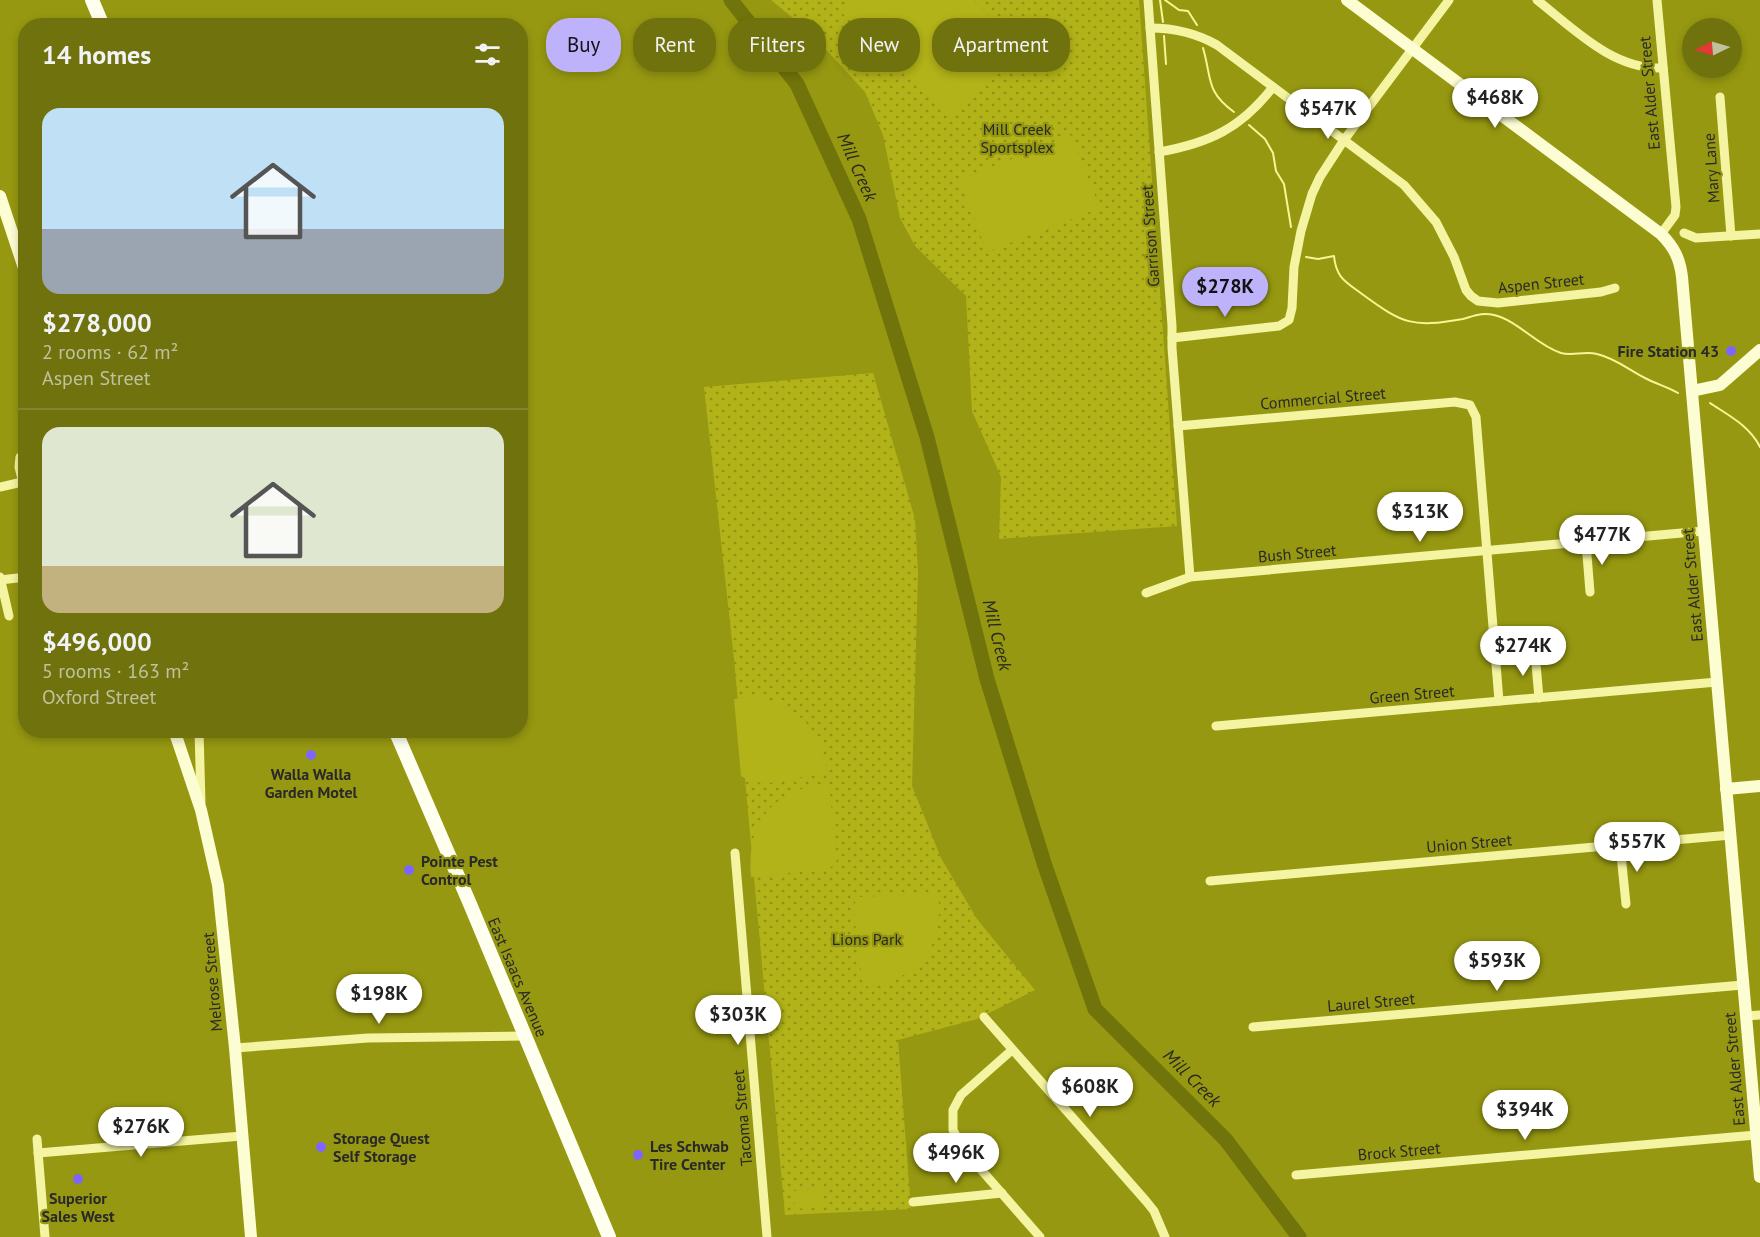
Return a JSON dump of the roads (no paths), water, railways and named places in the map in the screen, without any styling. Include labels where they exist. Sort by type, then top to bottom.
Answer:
[{"type":"main road","points":[[92,0],[100,18]]},
{"type":"main road","points":[[1347,0],[1661,234]]},
{"type":"main road","points":[[0,196],[18,250]]},
{"type":"main road","name":"East Alder Street","points":[[1661,234],[1671,244],[1681,265],[1760,1177]]},
{"type":"main road","points":[[1692,391],[1720,385],[1760,350]]},
{"type":"main road","name":"Melrose Street","points":[[177,738],[201,810],[220,892],[251,1237]]},
{"type":"main road","name":"East Isaacs Avenue","points":[[398,738],[609,1237]]},
{"type":"main road","points":[[1726,789],[1760,786]]},
{"type":"street","name":"Garrison Street","points":[[1148,0],[1190,577]]},
{"type":"street","points":[[1172,338],[1279,326],[1289,320],[1292,308],[1294,267],[1305,213],[1320,177],[1344,141],[1449,0]]},
{"type":"street","points":[[1537,0],[1617,59],[1643,68],[1663,68]]},
{"type":"street","name":"East Alder Street","points":[[1658,0],[1676,207],[1675,215],[1661,234]]},
{"type":"street","points":[[1150,28],[1174,30],[1200,36],[1217,45],[1344,141]]},
{"type":"street","points":[[1159,152],[1193,145],[1226,132],[1253,111],[1274,87]]},
{"type":"street","name":"Mary Lane","points":[[1720,97],[1731,236]]},
{"type":"street","name":"Aspen Street","points":[[1344,141],[1404,185],[1425,208],[1446,240],[1462,282],[1471,296],[1478,301],[1498,303],[1601,292],[1615,288]]},
{"type":"street","points":[[1684,233],[1695,238],[1760,234]]},
{"type":"street","name":"Commercial Street","points":[[1178,426],[1455,402],[1470,405],[1476,417],[1486,551]]},
{"type":"street","points":[[0,487],[18,483]]},
{"type":"street","name":"Bush Street","points":[[1146,593],[1190,577],[1704,531]]},
{"type":"street","points":[[1586,543],[1590,592]]},
{"type":"street","points":[[1486,551],[1499,701]]},
{"type":"street","points":[[9,616],[0,579],[18,578]]},
{"type":"street","points":[[1535,653],[1539,698]]},
{"type":"street","name":"Green Street","points":[[1216,726],[1717,682]]},
{"type":"street","points":[[199,738],[201,810]]},
{"type":"street","name":"Union Street","points":[[1210,881],[1731,835]]},
{"type":"street","points":[[1620,844],[1626,904]]},
{"type":"street","name":"Tacoma Street","points":[[735,853],[767,1237]]},
{"type":"street","name":"Laurel Street","points":[[1252,1027],[1743,985]]},
{"type":"street","points":[[1746,1016],[1760,1015]]},
{"type":"street","points":[[984,1017],[1146,1201],[1154,1211],[1165,1237]]},
{"type":"street","points":[[235,1048],[368,1038],[525,1036]]},
{"type":"street","points":[[1012,1050],[961,1095],[956,1102],[952,1121],[957,1140],[1040,1237]]},
{"type":"street","name":"Brock Street","points":[[1296,1174],[1756,1135]]},
{"type":"street","points":[[38,1153],[242,1136]]},
{"type":"street","points":[[37,1139],[45,1237]]},
{"type":"street","points":[[913,1202],[1002,1193]]},
{"type":"waterway","name":"Mill Creek","points":[[731,0],[797,84],[859,219],[927,437],[987,679],[1045,866],[1095,1009],[1226,1140],[1299,1237]]},
{"type":"waterway","points":[[1160,0],[1163,22]]},
{"type":"waterway","points":[[1165,0],[1179,10],[1188,11],[1197,25]]},
{"type":"waterway","points":[[1164,36],[1166,64]]},
{"type":"waterway","points":[[1203,48],[1214,90],[1234,112]]},
{"type":"waterway","points":[[1249,125],[1265,139],[1273,153],[1276,171],[1284,184],[1291,227]]},
{"type":"waterway","points":[[1306,257],[1318,259],[1334,256],[1337,270],[1347,283],[1388,312],[1409,321],[1446,322],[1482,314],[1494,315],[1512,322],[1544,345],[1561,353],[1592,353],[1604,356],[1678,393]]},
{"type":"waterway","points":[[1710,403],[1745,427],[1760,447]]},
{"type":"place","name":"Fire Station 43","points":[[1731,351]]},
{"type":"place","name":"Walla Walla Garden Motel","points":[[311,755]]},
{"type":"place","name":"Pointe Pest Control","points":[[409,870]]},
{"type":"place","name":"Storage Quest Self Storage","points":[[321,1147]]},
{"type":"place","name":"Les Schwab Tire Center","points":[[638,1155]]},
{"type":"place","name":"Superior Sales West","points":[[78,1179]]},
{"type":"park label","name":"Mill Creek Sportsplex","points":[[1017,138]]},
{"type":"park label","name":"Lions Park","points":[[867,939]]}]
